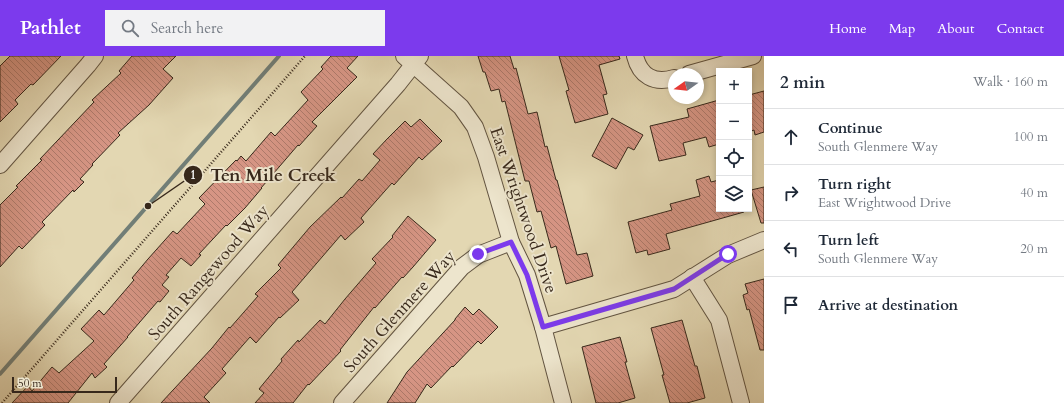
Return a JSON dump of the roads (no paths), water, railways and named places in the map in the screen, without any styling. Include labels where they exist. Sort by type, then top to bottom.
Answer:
[{"type":"street","points":[[0,165],[95,56]]},
{"type":"street","points":[[635,56],[636,61],[642,70],[650,78],[660,80],[668,79]]},
{"type":"street","points":[[704,70],[753,56]]},
{"type":"street","name":"East Wrightwood Drive","points":[[412,59],[461,107],[475,127],[486,156],[511,242],[527,275],[543,327],[563,403]]},
{"type":"street","name":"South Rangewood Way","points":[[118,403],[387,96],[412,59]]},
{"type":"street","points":[[543,327],[674,289],[728,254],[764,240]]},
{"type":"street","name":"South Glenmere Way","points":[[342,403],[462,267],[478,254],[511,242]]},
{"type":"street","points":[[692,278],[719,320],[741,403]]},
{"type":"waterway","points":[[0,374],[279,56]]},
{"type":"place","name":"Ten Mile Creek","points":[[148,206]]}]
